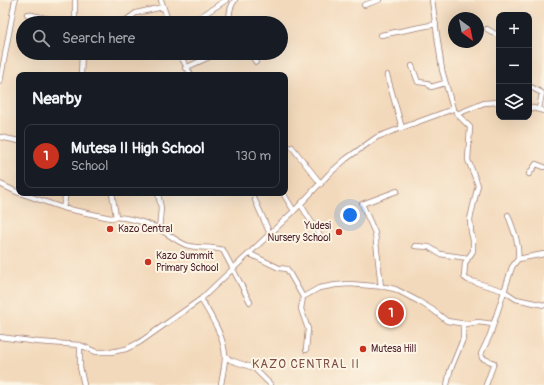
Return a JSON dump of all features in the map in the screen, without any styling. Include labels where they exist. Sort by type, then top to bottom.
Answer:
[{"type":"street","points":[[0,82],[15,0]]},
{"type":"street","points":[[75,0],[75,16]]},
{"type":"street","points":[[161,0],[166,16]]},
{"type":"street","points":[[202,16],[226,0]]},
{"type":"street","points":[[229,16],[235,0]]},
{"type":"street","points":[[364,5],[379,0]]},
{"type":"street","points":[[432,0],[445,83],[453,109],[470,128],[468,160],[478,184],[470,219],[471,232],[474,240],[473,252],[465,263],[464,277],[504,291],[516,299],[544,305]]},
{"type":"street","points":[[132,16],[136,13],[163,7]]},
{"type":"street","points":[[27,14],[36,16]]},
{"type":"street","points":[[381,35],[436,24]]},
{"type":"street","points":[[487,29],[496,34]]},
{"type":"street","points":[[81,72],[82,60]]},
{"type":"street","points":[[182,60],[188,72]]},
{"type":"street","points":[[185,68],[203,60]]},
{"type":"street","points":[[412,66],[418,82],[426,83],[431,87],[445,83]]},
{"type":"street","points":[[387,75],[402,128]]},
{"type":"street","points":[[532,88],[542,94],[541,110]]},
{"type":"street","points":[[457,114],[484,103],[496,102]]},
{"type":"street","points":[[0,337],[80,345],[96,352],[111,352],[126,349],[154,332],[201,299],[301,205],[346,159],[367,143],[377,137],[453,109]]},
{"type":"street","points":[[0,137],[16,140]]},
{"type":"street","points":[[292,148],[321,184]]},
{"type":"street","points":[[529,174],[536,164],[544,167]]},
{"type":"street","points":[[0,184],[16,191]]},
{"type":"street","points":[[381,286],[375,233],[362,204],[397,191]]},
{"type":"street","points":[[29,196],[63,208],[111,218],[116,216],[145,223],[187,245],[223,250],[250,302]]},
{"type":"street","points":[[63,208],[65,196]]},
{"type":"street","points":[[113,196],[116,216]]},
{"type":"street","points":[[159,196],[161,208],[159,230]]},
{"type":"street","points":[[285,196],[294,211]]},
{"type":"street","points":[[255,200],[270,234]]},
{"type":"street","points":[[301,205],[320,236]]},
{"type":"street","points":[[486,385],[494,363],[482,358],[481,354],[490,335],[512,267],[518,259],[519,252],[515,232],[508,215]]},
{"type":"street","points":[[415,246],[429,247],[440,254],[468,258]]},
{"type":"street","points":[[250,254],[279,268],[287,269],[303,297],[301,309],[308,329],[306,350]]},
{"type":"street","points":[[518,259],[544,254]]},
{"type":"street","points":[[303,297],[319,288],[336,285],[381,286],[394,289],[418,301],[447,321],[463,324],[478,322],[493,324]]},
{"type":"street","points":[[201,299],[222,342],[225,355],[222,385]]},
{"type":"street","points":[[447,385],[450,371],[463,340],[463,324]]},
{"type":"street","points":[[80,345],[80,367],[84,385]]},
{"type":"street","points":[[225,355],[230,360],[254,368],[271,385]]},
{"type":"place","name":"Kazo Central","points":[[110,229]]},
{"type":"place","name":"Yudesi Nursery School","points":[[339,232]]},
{"type":"place","name":"Kazo Summit Primary School","points":[[148,262]]},
{"type":"place","name":"Mutesa II High School","points":[[391,313]]},
{"type":"place","name":"Mutesa Hill","points":[[363,349]]},
{"type":"district","name":"KAZO CENTRAL II","points":[[306,364]]}]
